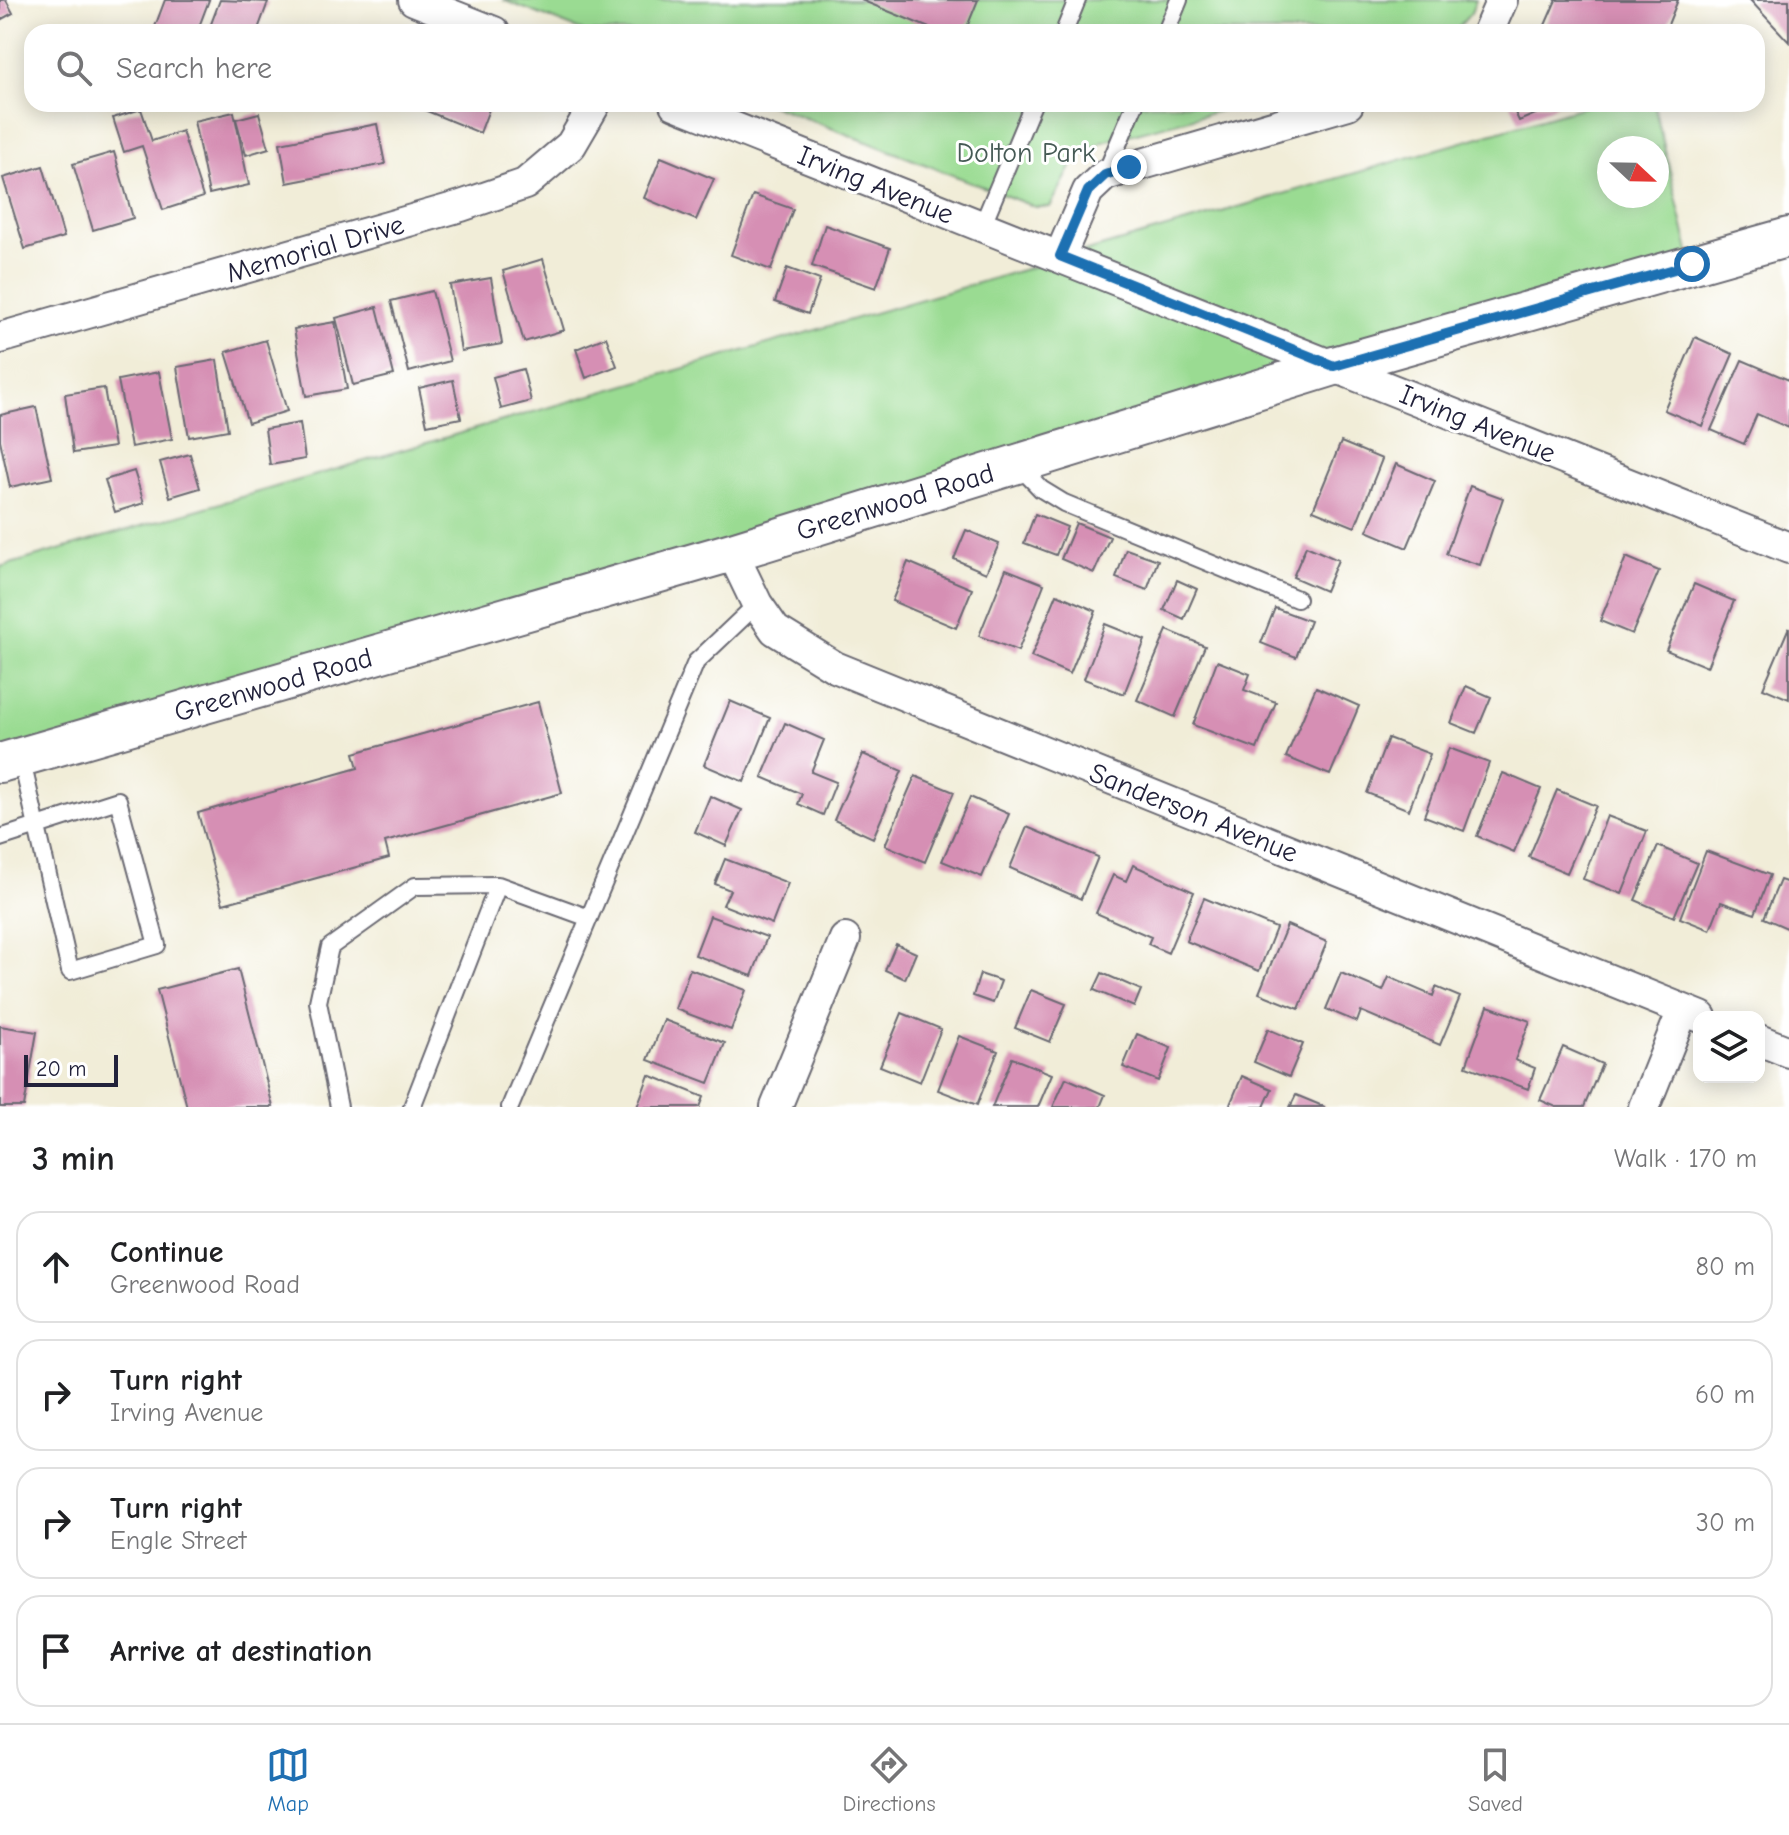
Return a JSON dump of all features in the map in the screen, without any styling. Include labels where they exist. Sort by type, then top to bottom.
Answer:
[{"type":"street","points":[[414,0],[474,24]]},
{"type":"street","points":[[1492,24],[1502,0]]},
{"type":"street","name":"Memorial Drive","points":[[0,338],[461,206],[525,184],[571,145],[590,112]]},
{"type":"street","name":"Irving Avenue","points":[[695,112],[1789,548]]},
{"type":"street","points":[[1060,256],[1088,191],[1105,175],[1321,112]]},
{"type":"street","name":"Greenwood Road","points":[[10,760],[732,552],[1334,366],[1789,237]]},
{"type":"street","name":"Sanderson Avenue","points":[[732,552],[757,604],[775,630],[835,667],[1692,1013]]},
{"type":"street","points":[[776,1107],[845,939]]},
{"type":"street","points":[[1644,1107],[1692,1013]]},
{"type":"street","points":[[1765,1042],[1789,1052]]},
{"type":"lane","points":[[1067,24],[1077,0]]},
{"type":"lane","points":[[1169,24],[1179,0]]},
{"type":"lane","points":[[982,226],[1030,112]]},
{"type":"lane","points":[[1105,175],[1132,112]]},
{"type":"lane","points":[[1017,464],[1041,489],[1064,503],[1297,599]]},
{"type":"lane","points":[[510,1107],[696,662],[757,604]]},
{"type":"lane","points":[[0,838],[37,825],[118,800],[157,945],[70,971],[37,825],[10,760]]},
{"type":"lane","points":[[339,1107],[318,1002],[330,947],[415,886],[498,885],[589,918]]},
{"type":"lane","points":[[412,1107],[498,885]]},
{"type":"green space","points":[[503,0],[1476,0],[1471,13],[1461,24],[564,24]]},
{"type":"green space","name":"Dolton Park","points":[[790,112],[1215,112],[1103,142],[1075,160],[1050,207],[1035,207]]},
{"type":"green space","points":[[1565,112],[1656,112],[1662,136],[1597,136],[1597,208],[1669,208],[1669,167],[1692,264],[0,757],[0,567]]},
{"type":"building","points":[[0,0],[6,0],[13,13],[0,20]]},
{"type":"building","points":[[165,0],[209,0],[200,24],[156,24]]},
{"type":"building","points":[[220,0],[268,2],[260,24],[211,24]]},
{"type":"building","points":[[861,0],[978,0],[968,24],[920,24]]},
{"type":"building","points":[[1556,0],[1678,0],[1668,24],[1546,24]]},
{"type":"building","points":[[1750,0],[1789,0],[1789,42]]},
{"type":"building","points":[[142,112],[152,141],[182,131],[203,197],[163,210],[142,146],[124,152],[113,118]]},
{"type":"building","points":[[234,112],[249,185],[209,194],[194,121]]},
{"type":"building","points":[[429,112],[488,112],[480,133]]},
{"type":"building","points":[[1515,112],[1540,112],[1519,121]]},
{"type":"building","points":[[259,113],[269,148],[246,155],[236,119]]},
{"type":"building","points":[[377,124],[385,164],[287,183],[280,143]]},
{"type":"building","points":[[114,152],[133,218],[93,230],[73,164]]},
{"type":"building","points":[[661,157],[714,179],[696,220],[644,198]]},
{"type":"building","points":[[43,166],[64,237],[25,249],[3,178]]},
{"type":"building","points":[[753,195],[793,209],[771,270],[731,255]]},
{"type":"building","points":[[825,225],[890,248],[876,288],[812,266]]},
{"type":"building","points":[[543,259],[564,330],[524,342],[503,271]]},
{"type":"building","points":[[787,268],[820,280],[808,314],[775,302]]},
{"type":"building","points":[[491,278],[502,344],[461,351],[450,285]]},
{"type":"building","points":[[432,291],[450,361],[409,372],[391,301]]},
{"type":"building","points":[[377,307],[394,375],[353,385],[336,318]]},
{"type":"building","points":[[335,322],[347,389],[306,396],[294,329]]},
{"type":"building","points":[[606,337],[617,366],[586,378],[576,349]]},
{"type":"building","points":[[1695,337],[1733,354],[1702,426],[1664,410]]},
{"type":"building","points":[[266,340],[287,411],[248,423],[226,352]]},
{"type":"building","points":[[217,360],[228,430],[189,437],[177,367]]},
{"type":"building","points":[[1742,360],[1789,380],[1789,428],[1757,414],[1744,444],[1711,430]]},
{"type":"building","points":[[523,369],[531,401],[501,409],[493,377]]},
{"type":"building","points":[[159,372],[172,439],[131,447],[118,380]]},
{"type":"building","points":[[453,380],[461,418],[427,425],[419,388]]},
{"type":"building","points":[[104,388],[114,447],[73,453],[65,394]]},
{"type":"building","points":[[36,407],[52,478],[10,487],[0,440],[0,415]]},
{"type":"building","points":[[300,423],[305,459],[270,465],[265,429]]},
{"type":"building","points":[[1341,442],[1382,459],[1355,527],[1313,510]]},
{"type":"building","points":[[190,454],[200,488],[170,497],[160,462]]},
{"type":"building","points":[[1396,464],[1435,481],[1407,548],[1367,531]]},
{"type":"building","points":[[134,471],[144,503],[115,512],[105,480]]},
{"type":"building","points":[[1470,486],[1503,498],[1480,565],[1446,554]]},
{"type":"building","points":[[1035,514],[1067,527],[1056,555],[1024,543]]},
{"type":"building","points":[[1076,523],[1110,537],[1094,573],[1061,559]]},
{"type":"building","points":[[966,530],[999,544],[986,573],[954,559]]},
{"type":"building","points":[[1306,546],[1338,560],[1325,591],[1293,577]]},
{"type":"building","points":[[1126,549],[1158,560],[1147,590],[1116,578]]},
{"type":"building","points":[[1626,557],[1659,571],[1632,634],[1600,621]]},
{"type":"building","points":[[908,562],[972,589],[956,628],[892,601]]},
{"type":"building","points":[[1006,569],[1044,584],[1018,651],[979,636]]},
{"type":"building","points":[[1177,580],[1197,589],[1184,619],[1164,610]]},
{"type":"building","points":[[1694,584],[1734,601],[1707,667],[1666,650]]},
{"type":"building","points":[[1057,594],[1096,611],[1070,674],[1031,657]]},
{"type":"building","points":[[1275,608],[1310,621],[1296,657],[1261,643]]},
{"type":"building","points":[[1105,624],[1145,640],[1124,694],[1084,679]]},
{"type":"building","points":[[1789,627],[1789,699],[1763,688]]},
{"type":"building","points":[[1167,630],[1205,646],[1175,717],[1137,700]]},
{"type":"building","points":[[1217,661],[1250,674],[1244,690],[1276,702],[1257,749],[1193,725]]},
{"type":"building","points":[[1466,686],[1491,697],[1476,733],[1451,723]]},
{"type":"building","points":[[1316,687],[1359,706],[1330,775],[1286,757]]},
{"type":"building","points":[[730,701],[770,718],[744,782],[704,765]]},
{"type":"building","points":[[538,702],[562,793],[385,842],[389,858],[223,904],[198,813],[358,768],[354,753]]},
{"type":"building","points":[[785,723],[824,740],[811,772],[836,782],[823,815],[798,804],[802,794],[762,777]]},
{"type":"building","points":[[1388,738],[1430,754],[1409,810],[1367,793]]},
{"type":"building","points":[[1449,748],[1489,763],[1464,831],[1424,816]]},
{"type":"building","points":[[863,754],[902,771],[873,838],[834,820]]},
{"type":"building","points":[[1503,773],[1541,789],[1514,852],[1477,836]]},
{"type":"building","points":[[915,776],[954,792],[925,862],[885,845]]},
{"type":"building","points":[[1557,790],[1596,806],[1567,873],[1529,857]]},
{"type":"building","points":[[710,796],[742,810],[726,846],[695,832]]},
{"type":"building","points":[[970,797],[1009,814],[982,877],[942,861]]},
{"type":"building","points":[[1607,816],[1647,831],[1622,894],[1583,879]]},
{"type":"building","points":[[1027,827],[1098,857],[1081,899],[1010,868]]},
{"type":"building","points":[[1658,846],[1697,863],[1674,917],[1635,900]]},
{"type":"building","points":[[1706,851],[1770,875],[1755,914],[1721,902],[1710,930],[1680,918]]},
{"type":"building","points":[[725,859],[788,883],[772,924],[723,905],[730,890],[715,884]]},
{"type":"building","points":[[1133,865],[1194,892],[1168,953],[1148,944],[1151,937],[1096,913],[1113,875],[1126,881]]},
{"type":"building","points":[[1780,880],[1789,883],[1789,929],[1764,918]]},
{"type":"building","points":[[1204,898],[1276,928],[1259,971],[1186,941]]},
{"type":"building","points":[[710,916],[767,937],[752,976],[695,955]]},
{"type":"building","points":[[1287,925],[1327,942],[1299,1009],[1259,993]]},
{"type":"building","points":[[896,944],[916,953],[905,979],[885,970]]},
{"type":"building","points":[[238,969],[273,1107],[187,1107],[157,990]]},
{"type":"building","points":[[690,969],[746,990],[731,1030],[675,1009]]},
{"type":"building","points":[[1102,973],[1141,990],[1134,1007],[1094,990]]},
{"type":"building","points":[[1341,973],[1383,991],[1389,977],[1433,996],[1436,987],[1460,997],[1440,1045],[1361,1011],[1357,1022],[1326,1009]]},
{"type":"building","points":[[980,974],[1001,981],[993,1003],[973,996]]},
{"type":"building","points":[[1031,990],[1066,1004],[1050,1042],[1015,1028]]},
{"type":"building","points":[[1488,1006],[1530,1021],[1515,1060],[1535,1068],[1528,1089],[1466,1066]]},
{"type":"building","points":[[902,1013],[941,1029],[920,1082],[880,1066]]},
{"type":"building","points":[[664,1020],[725,1043],[709,1083],[648,1060]]},
{"type":"building","points":[[0,1026],[37,1032],[24,1107],[0,1107]]},
{"type":"building","points":[[1268,1029],[1303,1044],[1289,1077],[1254,1062]]},
{"type":"building","points":[[1137,1034],[1171,1048],[1158,1081],[1123,1067]]},
{"type":"building","points":[[959,1036],[998,1051],[977,1105],[938,1090]]},
{"type":"building","points":[[1563,1047],[1602,1064],[1584,1107],[1556,1107],[1540,1100]]},
{"type":"building","points":[[1012,1058],[1052,1074],[1038,1107],[992,1107]]},
{"type":"building","points":[[649,1075],[704,1097],[700,1107],[637,1107]]},
{"type":"building","points":[[1242,1076],[1272,1089],[1264,1107],[1229,1107]]},
{"type":"building","points":[[1066,1078],[1105,1095],[1100,1107],[1053,1107]]},
{"type":"building","points":[[1296,1095],[1325,1107],[1290,1107]]},
{"type":"route","points":[[1129,167],[1105,175],[1088,191],[1060,256],[1334,366],[1692,264]]}]
